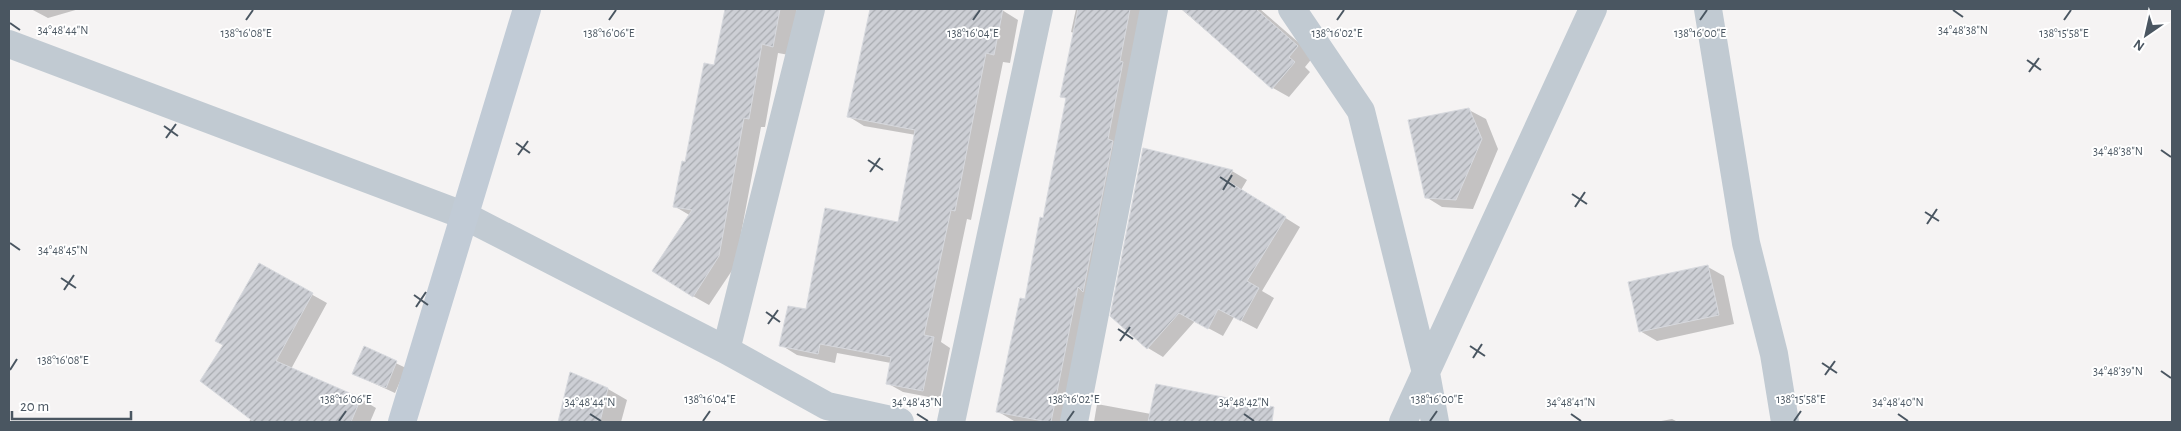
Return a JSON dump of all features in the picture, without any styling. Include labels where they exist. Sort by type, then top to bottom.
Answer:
[{"type":"street","points":[[402,422],[463,215],[527,9]]},
{"type":"street","points":[[726,350],[811,9]]},
{"type":"street","points":[[951,422],[1039,9]]},
{"type":"street","points":[[1074,422],[1154,9]]},
{"type":"street","points":[[1292,9],[1361,111],[1426,373],[1436,422]]},
{"type":"street","points":[[1403,422],[1593,9]]},
{"type":"street","points":[[1708,9],[1746,243],[1774,354],[1785,422]]},
{"type":"street","points":[[9,44],[463,215],[726,350],[827,406],[900,422]]},
{"type":"building","points":[[725,9],[780,9],[773,47],[762,44],[749,119],[744,118],[719,256],[693,297],[652,271],[692,210],[673,207],[682,161],[685,162],[704,63],[714,65]]},
{"type":"building","points":[[870,9],[1003,9],[994,55],[986,53],[955,211],[951,210],[924,335],[934,337],[923,391],[886,384],[891,357],[820,344],[818,354],[779,346],[788,306],[806,309],[825,208],[898,222],[915,130],[847,117]]},
{"type":"building","points":[[1078,9],[1130,9],[1120,61],[1123,62],[1108,139],[1113,141],[1083,292],[1078,287],[1051,422],[1048,422],[996,412],[1020,298],[1025,299],[1040,217],[1043,218],[1066,98],[1060,97]]},
{"type":"building","points":[[1182,9],[1256,9],[1298,46],[1289,57],[1295,62],[1272,89]]},
{"type":"building","points":[[1469,108],[1482,139],[1456,200],[1425,198],[1408,120]]},
{"type":"building","points":[[1143,148],[1233,170],[1226,180],[1286,217],[1247,281],[1259,288],[1241,321],[1218,309],[1208,329],[1179,313],[1147,349],[1110,316]]},
{"type":"building","points":[[259,263],[313,293],[276,361],[361,398],[351,422],[254,422],[200,381],[223,345],[215,341]]},
{"type":"building","points":[[1708,265],[1719,315],[1639,332],[1628,282]]},
{"type":"building","points":[[364,346],[397,361],[386,388],[352,374]]},
{"type":"building","points":[[570,372],[608,388],[600,422],[558,422]]},
{"type":"building","points":[[1156,384],[1274,407],[1272,422],[1148,422]]}]
